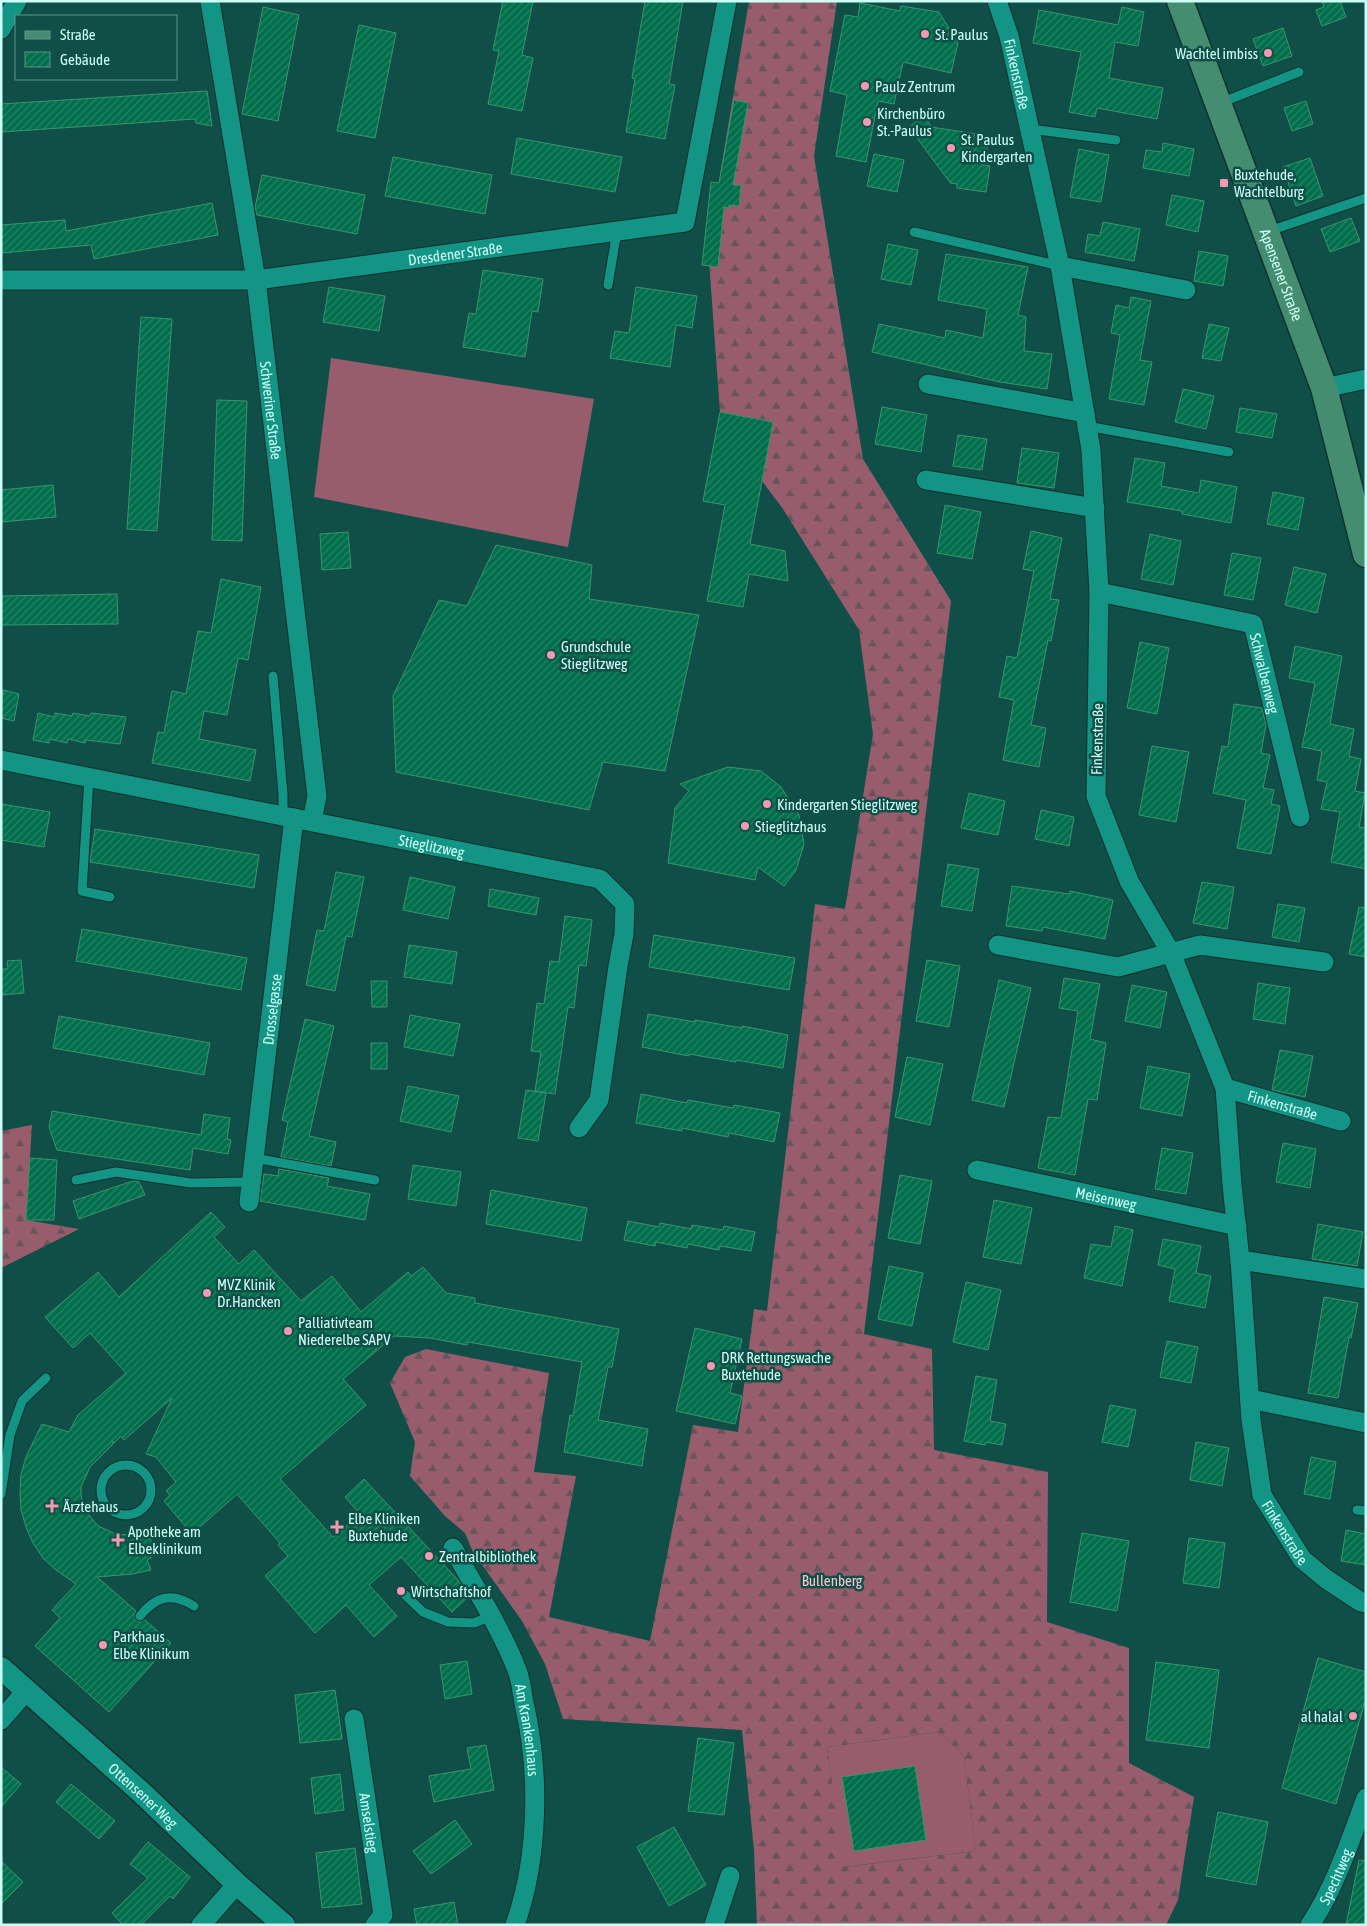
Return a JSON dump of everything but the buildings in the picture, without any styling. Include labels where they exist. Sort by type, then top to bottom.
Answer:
[{"type":"main road","name":"Apensener Straße","points":[[1180,1],[1324,388],[1366,554]]},
{"type":"street","points":[[1,29],[17,1]]},
{"type":"street","name":"Schweriner Straße","points":[[210,1],[256,280],[317,796],[296,818]]},
{"type":"street","name":"Dresdener Straße","points":[[1,280],[256,280],[685,222],[727,1]]},
{"type":"street","name":"Finkenstraße","points":[[997,1],[1009,36],[1060,266],[1092,450],[1099,592],[1096,796],[1129,881],[1171,953],[1224,1088],[1240,1260],[1250,1399],[1262,1495],[1302,1559],[1326,1578],[1361,1602],[1366,1603]]},
{"type":"street","points":[[1060,266],[1186,290]]},
{"type":"street","points":[[1324,388],[1366,379]]},
{"type":"street","points":[[928,384],[1086,420]]},
{"type":"street","points":[[926,480],[1095,508]]},
{"type":"street","name":"Schwalbenweg","points":[[1099,592],[1253,624],[1300,817]]},
{"type":"street","name":"Stieglitzweg","points":[[1,760],[600,879],[625,904],[624,934],[600,1100],[579,1128]]},
{"type":"street","name":"Drosselgasse","points":[[249,1202],[296,818]]},
{"type":"street","points":[[998,945],[1118,968],[1200,945],[1324,962]]},
{"type":"street","name":"Finkenstraße","points":[[1224,1088],[1341,1121]]},
{"type":"street","name":"Meisenweg","points":[[977,1170],[1237,1226]]},
{"type":"street","points":[[1240,1260],[1366,1278]]},
{"type":"street","points":[[1250,1399],[1366,1423]]},
{"type":"street","name":"Am Krankenhaus","points":[[453,1548],[503,1636],[518,1672],[532,1735],[534,1802],[531,1868],[515,1925]]},
{"type":"street","name":"Ottensener Weg","points":[[1,1668],[142,1794],[237,1884],[284,1925]]},
{"type":"street","points":[[1,1720],[27,1690]]},
{"type":"street","name":"Amselstieg","points":[[354,1719],[383,1915],[375,1925]]},
{"type":"street","name":"Spechtweg","points":[[1310,1925],[1346,1854],[1366,1798]]},
{"type":"street","points":[[714,1925],[730,1876]]},
{"type":"street","points":[[201,1925],[237,1884]]},
{"type":"lane","points":[[1218,104],[1299,72]]},
{"type":"lane","points":[[1030,129],[1116,140]]},
{"type":"lane","points":[[1266,232],[1366,198]]},
{"type":"lane","points":[[608,285],[617,231]]},
{"type":"lane","points":[[914,232],[1060,266]]},
{"type":"lane","points":[[1086,420],[1229,452]]},
{"type":"lane","points":[[273,676],[282,794],[296,818]]},
{"type":"lane","points":[[89,778],[82,891],[110,897]]},
{"type":"lane","points":[[254,1158],[375,1180]]},
{"type":"lane","points":[[76,1180],[116,1172],[191,1183],[251,1182]]},
{"type":"lane","points":[[1,1494],[10,1435],[22,1401],[46,1378]]},
{"type":"lane","points":[[128,1464],[137,1467],[148,1476],[151,1494],[141,1510],[128,1515],[119,1514],[110,1510],[104,1503],[100,1494],[101,1485],[104,1476],[110,1469],[128,1464]]},
{"type":"lane","points":[[401,1591],[423,1612],[448,1622],[474,1623],[491,1616]]},
{"type":"lane","points":[[140,1616],[155,1601],[166,1597],[178,1598],[194,1606]]},
{"type":"green space","name":"Bullenberg","points":[[749,1],[837,1],[814,156],[863,459],[951,601],[864,1334],[932,1349],[934,1450],[1048,1472],[1047,1622],[1129,1648],[1129,1763],[1194,1797],[1178,1900],[1166,1925],[757,1925],[754,1850],[742,1730],[563,1719],[545,1664],[522,1621],[473,1552],[465,1533],[445,1516],[410,1476],[415,1442],[390,1383],[405,1357],[426,1349],[549,1373],[534,1472],[576,1476],[549,1617],[650,1641],[693,1425],[738,1432],[754,1309],[767,1311],[815,904],[845,909],[873,734],[859,630],[783,509],[762,481],[773,422],[720,412],[708,247]],"holes":[[[939,1732],[964,1756],[976,1851],[844,1867],[827,1747]]]},
{"type":"green space","points":[[331,358],[594,399],[568,547],[314,497]]},
{"type":"green space","points":[[32,1125],[26,1220],[79,1229],[1,1268],[1,1131]]},
{"type":"green space","points":[[939,1732],[964,1756],[976,1851],[843,1867],[827,1747]]},
{"type":"place","name":"St. Paulus","points":[[925,34]]},
{"type":"place","name":"Wachtel imbiss","points":[[1268,53]]},
{"type":"place","name":"Paulz Zentrum","points":[[865,86]]},
{"type":"place","name":"Kirchenbüro St.-Paulus","points":[[867,122]]},
{"type":"place","name":"St. Paulus Kindergarten","points":[[951,148]]},
{"type":"place","name":"Buxtehude, Wachtelburg","points":[[1224,183]]},
{"type":"place","name":"Grundschule Stieglitzweg","points":[[551,655]]},
{"type":"place","name":"Kindergarten Stieglitzweg","points":[[767,804]]},
{"type":"place","name":"Stieglitzhaus","points":[[745,826]]},
{"type":"place","name":"MVZ Klinik Dr.Hancken","points":[[207,1293]]},
{"type":"place","name":"Palliativteam Niederelbe SAPV","points":[[288,1331]]},
{"type":"place","name":"DRK Rettungswache Buxtehude","points":[[711,1366]]},
{"type":"place","name":"Ärztehaus","points":[[52,1506]]},
{"type":"place","name":"Elbe Kliniken Buxtehude","points":[[337,1527]]},
{"type":"place","name":"Apotheke am Elbeklinikum","points":[[118,1540]]},
{"type":"place","name":"Zentralbibliothek","points":[[429,1556]]},
{"type":"place","name":"Wirtschaftshof","points":[[401,1591]]},
{"type":"place","name":"Parkhaus Elbe Klinikum","points":[[103,1645]]},
{"type":"place","name":"al halal","points":[[1353,1716]]}]
